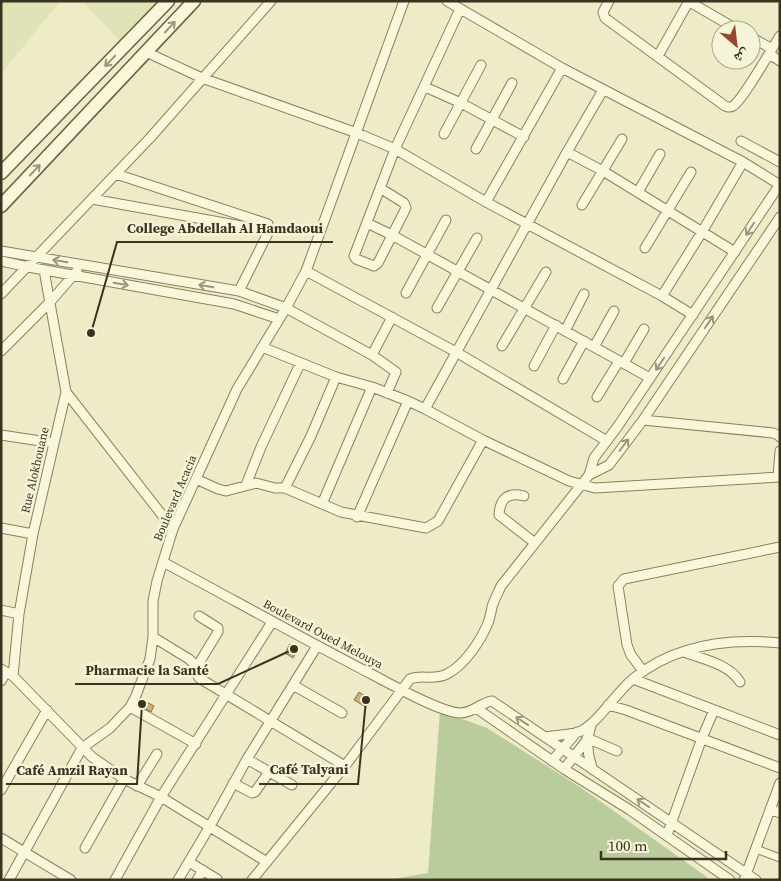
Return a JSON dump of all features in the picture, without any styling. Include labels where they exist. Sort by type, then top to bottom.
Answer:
[{"type":"main road","points":[[1,173],[168,1]]},
{"type":"main road","points":[[1,206],[194,1]]},
{"type":"street","points":[[1,294],[116,174],[271,1]]},
{"type":"street","name":"Boulevard Acacia","points":[[9,880],[82,748],[110,728],[130,707],[141,685],[148,666],[153,637],[153,601],[157,581],[173,529],[237,389],[286,308],[306,270],[404,1]]},
{"type":"street","points":[[252,880],[345,766],[410,679],[418,676],[432,678],[448,673],[462,662],[480,639],[501,586],[589,475],[594,458],[780,185],[743,162],[562,68],[447,1]]},
{"type":"street","points":[[609,1],[603,12],[605,18],[725,106],[730,107],[735,104],[780,36]]},
{"type":"street","points":[[658,56],[689,1],[721,20]]},
{"type":"street","points":[[380,188],[404,203],[406,208],[374,266],[356,259],[354,256],[366,223],[395,149],[460,9]]},
{"type":"street","points":[[761,45],[780,61]]},
{"type":"street","points":[[146,52],[202,78],[357,133],[395,149],[486,202],[662,296],[693,315]]},
{"type":"street","points":[[444,134],[481,65]]},
{"type":"street","points":[[486,202],[562,68]]},
{"type":"street","points":[[476,149],[512,83]]},
{"type":"street","points":[[425,87],[461,103],[524,137]]},
{"type":"street","points":[[425,409],[603,90]]},
{"type":"street","points":[[582,205],[622,139]]},
{"type":"street","points":[[741,141],[780,162]]},
{"type":"street","points":[[567,152],[603,171],[735,252]]},
{"type":"street","points":[[638,192],[660,154]]},
{"type":"street","points":[[662,296],[743,162]]},
{"type":"street","points":[[645,248],[691,172]]},
{"type":"street","points":[[116,174],[266,222],[269,231],[239,291]]},
{"type":"street","points":[[92,199],[269,231]]},
{"type":"street","points":[[589,475],[609,465],[643,420],[780,217]]},
{"type":"street","points":[[406,293],[446,220]]},
{"type":"street","points":[[366,223],[392,235],[491,289],[650,378]]},
{"type":"street","points":[[437,308],[476,238]]},
{"type":"street","points":[[1,250],[239,291],[286,308],[372,355],[396,372],[386,393]]},
{"type":"street","points":[[1,261],[234,304],[279,319]]},
{"type":"street","points":[[1,351],[50,302],[83,264]]},
{"type":"street","name":"Rue Alokhouane","points":[[7,672],[33,534],[66,392],[44,270]]},
{"type":"street","points":[[306,270],[456,352],[606,441]]},
{"type":"street","points":[[502,346],[546,272]]},
{"type":"street","points":[[565,331],[584,294]]},
{"type":"street","points":[[594,347],[614,311]]},
{"type":"street","points":[[372,355],[392,317]]},
{"type":"street","points":[[534,366],[556,325]]},
{"type":"street","points":[[598,397],[644,329]]},
{"type":"street","points":[[563,379],[584,341]]},
{"type":"street","points":[[262,347],[300,364],[408,401],[483,440],[582,485],[595,488],[779,477],[780,451]]},
{"type":"street","points":[[246,485],[260,447],[300,364]]},
{"type":"street","points":[[285,488],[311,436],[336,377]]},
{"type":"street","points":[[322,504],[372,388]]},
{"type":"street","points":[[66,392],[173,529]]},
{"type":"street","points":[[357,516],[408,401]]},
{"type":"street","points":[[643,420],[779,436]]},
{"type":"street","points":[[1,435],[54,443]]},
{"type":"street","points":[[196,478],[226,491],[256,483],[275,488],[285,488],[341,512],[419,527],[432,526],[438,521],[483,440]]},
{"type":"street","points":[[524,496],[514,493],[506,497],[500,505],[499,515],[534,543]]},
{"type":"street","points":[[1,528],[33,534]]},
{"type":"street","points":[[643,671],[631,655],[627,645],[618,586],[620,582],[624,579],[780,547]]},
{"type":"street","name":"Boulevard Oued Melouya","points":[[163,562],[402,691],[450,711],[464,712],[492,701],[545,737]]},
{"type":"street","points":[[1,610],[19,614]]},
{"type":"street","points":[[196,668],[218,632],[218,628],[215,625],[199,616]]},
{"type":"street","points":[[115,880],[161,798],[228,695],[272,622]]},
{"type":"street","points":[[153,637],[189,659],[196,668],[200,678],[345,766]]},
{"type":"street","points":[[552,761],[578,732],[591,725],[633,679],[643,671],[668,658],[699,646],[724,642],[780,643]]},
{"type":"street","points":[[178,880],[246,759],[316,646]]},
{"type":"street","points":[[684,652],[729,670],[735,674],[740,682]]},
{"type":"street","points":[[1,681],[7,672],[47,710],[82,748],[124,779],[210,826],[266,862]]},
{"type":"street","points":[[633,679],[780,735]]},
{"type":"street","points":[[293,685],[342,713]]},
{"type":"street","points":[[608,705],[780,768]]},
{"type":"street","points":[[130,707],[196,744]]},
{"type":"street","points":[[476,708],[730,880]]},
{"type":"street","points":[[1,790],[47,710]]},
{"type":"street","points":[[666,835],[714,710]]},
{"type":"street","points":[[591,725],[587,739],[592,770]]},
{"type":"street","points":[[545,737],[578,732]]},
{"type":"street","points":[[545,737],[672,822],[745,877],[756,880]]},
{"type":"street","points":[[587,739],[617,751]]},
{"type":"street","points":[[564,769],[587,739]]},
{"type":"street","points":[[137,786],[157,754]]},
{"type":"street","points":[[246,759],[292,785]]},
{"type":"street","points":[[234,783],[252,793],[255,792],[269,772]]},
{"type":"street","points":[[85,848],[124,779]]},
{"type":"street","points":[[745,877],[780,784]]},
{"type":"street","points":[[770,809],[780,813]]},
{"type":"street","points":[[1,838],[71,880]]},
{"type":"street","points":[[756,849],[780,858]]},
{"type":"street","points":[[189,862],[217,879]]},
{"type":"street","points":[[197,880],[203,870]]},
{"type":"green space","points":[[1,1],[60,1],[1,74]]},
{"type":"green space","points":[[82,1],[160,1],[122,43]]},
{"type":"green space","points":[[440,711],[487,728],[580,787],[707,877],[706,880],[387,880],[428,873]]},
{"type":"building","points":[[290,644],[298,649],[293,658],[285,653]]},
{"type":"building","points":[[359,692],[370,699],[366,707],[354,700]]},
{"type":"building","points":[[141,699],[154,706],[151,712],[139,705]]},
{"type":"place","name":"College Abdellah Al Hamdaoui","points":[[91,333]]},
{"type":"place","name":"Pharmacie la Santé","points":[[294,649]]},
{"type":"place","name":"Café Talyani","points":[[366,700]]},
{"type":"place","name":"Café Amzil Rayan","points":[[142,704]]}]
